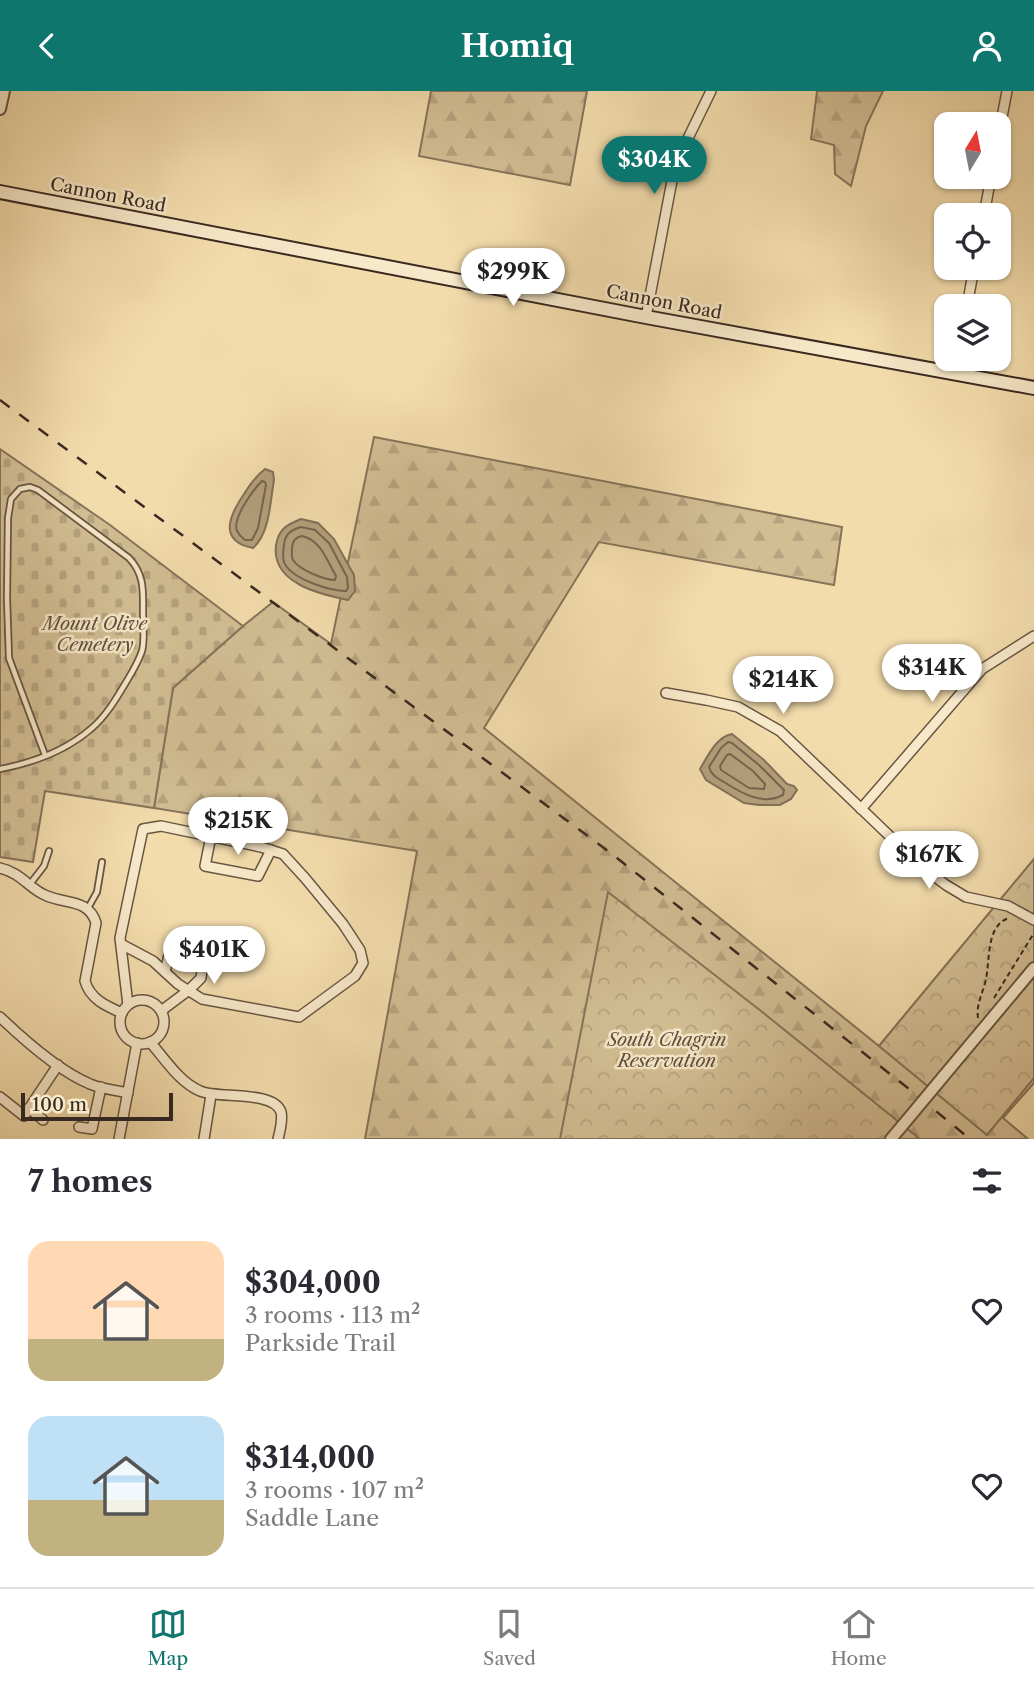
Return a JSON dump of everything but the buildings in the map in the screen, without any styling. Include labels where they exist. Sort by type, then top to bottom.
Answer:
[{"type":"main road","name":"Cannon Road","points":[[0,192],[646,317],[1034,388]]},
{"type":"street","points":[[0,109],[4,91]]},
{"type":"street","points":[[646,317],[675,165],[711,91]]},
{"type":"street","points":[[1003,112],[1007,91]]},
{"type":"street","points":[[861,809],[982,669],[1034,635]]},
{"type":"street","points":[[666,693],[738,707],[780,731],[922,867],[946,885],[966,897],[1008,906],[1030,917]]},
{"type":"street","points":[[121,944],[153,961],[202,999],[299,1017],[355,976],[363,963],[355,941],[283,854],[261,846],[161,826],[143,829],[120,938],[125,1009]]},
{"type":"street","points":[[211,836],[205,866],[258,876],[271,850]]},
{"type":"street","points":[[0,868],[19,875],[46,896],[81,904],[94,916],[96,923],[85,981],[87,989],[97,1000],[125,1009]]},
{"type":"street","points":[[165,972],[169,955],[174,949],[185,947],[197,952]]},
{"type":"street","points":[[161,1011],[189,991],[201,978],[203,963]]},
{"type":"street","points":[[891,1139],[1034,968]]},
{"type":"street","points":[[146,1001],[161,1011],[163,1017],[160,1035],[150,1042],[137,1043],[122,1032],[120,1020],[125,1009],[133,1002],[146,1001]]},
{"type":"street","points":[[0,1017],[18,1035],[58,1065],[92,1085],[128,1093]]},
{"type":"street","points":[[150,1042],[193,1088],[211,1095],[236,1095],[274,1103],[282,1114],[278,1139]]},
{"type":"street","points":[[120,1139],[137,1043]]},
{"type":"street","points":[[0,1097],[24,1116],[58,1065]]},
{"type":"street","points":[[79,1127],[92,1129],[101,1087]]},
{"type":"street","points":[[204,1139],[211,1095]]},
{"type":"street","points":[[29,1108],[43,1120]]},
{"type":"lane","points":[[0,769],[22,765],[66,746],[93,727],[114,702],[142,649],[143,590],[139,568],[38,490],[30,487],[20,489],[11,499],[8,518],[9,658],[45,755]]},
{"type":"lane","points":[[30,884],[44,866],[49,852]]},
{"type":"lane","points":[[87,909],[97,892],[103,862]]},
{"type":"path","points":[[984,1012],[978,1019],[978,1005],[986,981],[991,942],[996,929],[1004,919],[1030,917]]},
{"type":"path","points":[[990,1005],[1034,933]]},
{"type":"green space","points":[[431,91],[587,91],[570,185],[419,156]]},
{"type":"green space","points":[[817,91],[883,91],[866,126],[851,186],[835,174],[834,145],[811,139]]},
{"type":"green space","points":[[374,437],[842,527],[834,585],[599,542],[484,728],[879,1046],[1034,859],[1034,1083],[1003,1118],[1028,1139],[365,1139],[417,851],[154,808],[173,688],[273,602],[331,644]]},
{"type":"green space","name":"Mount Olive Cemetery","points":[[0,449],[110,525],[243,626],[173,688],[154,808],[45,791],[33,862],[0,857]]},
{"type":"green space","points":[[1034,859],[1034,1078],[987,1135],[879,1046]]},
{"type":"green space","name":"South Chagrin Reservation","points":[[608,892],[761,1011],[920,1139],[560,1139]]},
{"type":"water","points":[[265,469],[273,472],[270,507],[263,534],[253,548],[235,540],[231,534],[231,519],[253,480]]},
{"type":"water","points":[[301,519],[318,523],[334,539],[354,575],[355,591],[348,600],[299,585],[281,569],[276,558],[279,535],[287,526]]},
{"type":"water","points":[[732,734],[764,760],[787,784],[794,786],[797,790],[791,799],[780,805],[744,803],[706,780],[700,769],[709,753],[721,739]]},
{"type":"railway","points":[[0,400],[612,854],[970,1139]]}]
